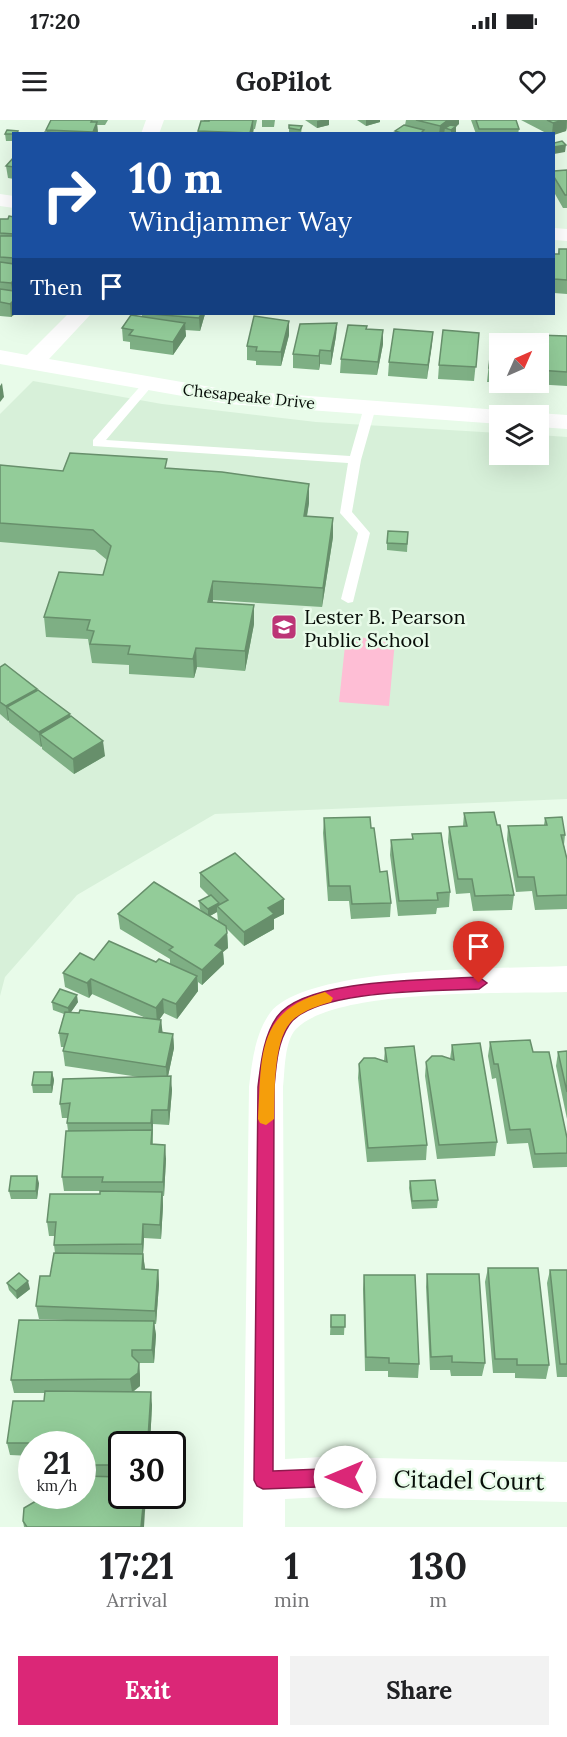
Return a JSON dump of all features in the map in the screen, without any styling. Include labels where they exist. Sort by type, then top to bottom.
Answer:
[{"type":"street","points":[[32,363],[79,315]]},
{"type":"street","name":"Chesapeake Drive","points":[[0,357],[228,397],[489,416]]},
{"type":"street","points":[[549,421],[567,422]]},
{"type":"street","points":[[264,1527],[266,1087],[270,1052],[284,1020],[310,1002],[348,992],[567,979]]},
{"type":"street","name":"Citadel Court","points":[[263,1480],[323,1477],[567,1482]]},
{"type":"lane","points":[[148,384],[97,443],[355,460]]},
{"type":"lane","points":[[348,599],[364,533],[346,513],[355,460],[370,407]]},
{"type":"shaded area","name":"Lester B. Pearson Public School","points":[[33,381],[162,404],[316,422],[489,432],[489,465],[549,465],[549,436],[567,437],[567,799],[215,814],[77,895],[5,977],[0,996],[0,414]]},
{"type":"shaded area","points":[[346,636],[395,641],[389,706],[339,702]]},
{"type":"building","points":[[51,120],[97,122],[93,132],[46,130]]},
{"type":"building","points":[[253,120],[250,132],[198,131],[201,121]]},
{"type":"building","points":[[416,120],[448,120],[440,126]]},
{"type":"building","points":[[476,120],[516,120],[519,129],[479,129]]},
{"type":"building","points":[[547,120],[563,120],[553,123]]},
{"type":"building","points":[[289,125],[302,126],[300,130],[289,128]]},
{"type":"building","points":[[404,125],[424,130],[422,132],[395,131]]},
{"type":"building","points":[[450,125],[456,126],[451,130],[445,128]]},
{"type":"building","points":[[7,130],[18,131],[12,134],[5,134]]},
{"type":"building","points":[[562,141],[566,145],[555,147],[555,143]]},
{"type":"building","points":[[567,170],[567,195],[555,179],[555,171]]},
{"type":"building","points":[[9,216],[12,217],[12,234],[0,233],[0,219],[8,219]]},
{"type":"building","points":[[0,236],[12,236],[12,258],[0,257]]},
{"type":"building","points":[[559,249],[567,249],[567,280],[555,279],[555,254],[559,254]]},
{"type":"building","points":[[0,262],[12,264],[12,282],[0,282]]},
{"type":"building","points":[[0,289],[12,291],[10,304],[0,302]]},
{"type":"building","points":[[131,315],[185,323],[173,342],[129,335],[133,330],[122,328]]},
{"type":"building","points":[[163,315],[200,315],[199,318]]},
{"type":"building","points":[[254,316],[289,321],[281,352],[256,351],[257,347],[247,346]]},
{"type":"building","points":[[337,323],[331,351],[320,350],[319,356],[293,354],[300,324]]},
{"type":"building","points":[[348,325],[383,330],[378,362],[341,359]]},
{"type":"building","points":[[394,329],[433,332],[428,365],[389,362]]},
{"type":"building","points":[[443,330],[479,333],[476,367],[439,365]]},
{"type":"building","points":[[549,335],[567,336],[567,372],[549,371]]},
{"type":"building","points":[[70,453],[167,459],[165,468],[222,472],[309,484],[304,516],[333,518],[323,588],[213,581],[208,602],[254,605],[245,651],[196,648],[193,659],[128,654],[130,646],[90,644],[94,631],[87,630],[90,620],[44,617],[59,572],[103,575],[111,546],[93,530],[0,523],[0,465],[63,471]]},
{"type":"building","points":[[388,531],[408,532],[407,544],[387,543]]},
{"type":"building","points":[[5,664],[37,689],[6,706],[0,702],[0,667]]},
{"type":"building","points":[[38,690],[70,714],[39,732],[7,707]]},
{"type":"building","points":[[71,716],[103,741],[73,759],[40,734]]},
{"type":"building","points":[[494,812],[497,825],[500,825],[514,895],[475,896],[472,879],[458,879],[449,827],[467,826],[464,813]]},
{"type":"building","points":[[370,817],[371,828],[374,828],[380,872],[387,871],[391,903],[352,904],[350,886],[329,886],[324,818]]},
{"type":"building","points":[[562,817],[565,835],[561,835],[567,859],[567,895],[537,896],[534,877],[518,877],[508,826],[547,825],[545,818]]},
{"type":"building","points":[[441,833],[450,892],[437,893],[438,900],[399,901],[391,840],[413,839],[412,834]]},
{"type":"building","points":[[235,853],[284,899],[268,908],[274,914],[244,932],[217,906],[228,900],[200,873]]},
{"type":"building","points":[[154,882],[226,926],[227,933],[215,945],[223,950],[202,970],[169,950],[173,947],[118,914]]},
{"type":"building","points":[[211,895],[219,903],[208,909],[199,901]]},
{"type":"building","points":[[109,941],[156,962],[159,959],[197,976],[176,1004],[163,999],[156,1008],[91,979],[87,983],[63,973],[80,953],[94,960]]},
{"type":"building","points":[[60,989],[77,995],[68,1008],[52,1002]]},
{"type":"building","points":[[80,1010],[161,1020],[159,1032],[173,1034],[166,1067],[63,1051],[68,1034],[59,1033],[65,1012],[79,1013]]},
{"type":"building","points":[[530,1040],[533,1052],[549,1052],[567,1138],[567,1153],[535,1154],[530,1129],[510,1130],[498,1064],[494,1064],[490,1042]]},
{"type":"building","points":[[480,1043],[497,1142],[439,1145],[426,1062],[432,1056],[454,1060],[452,1045]]},
{"type":"building","points":[[414,1046],[427,1145],[368,1148],[359,1064],[364,1058],[375,1058],[387,1062],[385,1048]]},
{"type":"building","points":[[567,1051],[567,1092],[558,1052]]},
{"type":"building","points":[[34,1072],[52,1072],[51,1085],[32,1085]]},
{"type":"building","points":[[171,1076],[168,1110],[152,1110],[151,1123],[67,1123],[70,1103],[60,1104],[63,1079]]},
{"type":"building","points":[[152,1130],[151,1144],[165,1145],[163,1182],[102,1182],[103,1177],[62,1177],[66,1131]]},
{"type":"building","points":[[11,1176],[37,1176],[36,1191],[9,1191]]},
{"type":"building","points":[[435,1180],[438,1200],[412,1201],[410,1181]]},
{"type":"building","points":[[100,1191],[162,1192],[160,1225],[143,1224],[142,1244],[54,1245],[56,1222],[47,1222],[50,1194],[100,1194]]},
{"type":"building","points":[[54,1253],[143,1254],[142,1269],[158,1270],[155,1311],[36,1306],[40,1276],[50,1276]]},
{"type":"building","points":[[488,1268],[538,1268],[549,1365],[517,1365],[517,1359],[495,1359]]},
{"type":"building","points":[[550,1270],[567,1270],[567,1364],[560,1364]]},
{"type":"building","points":[[19,1273],[28,1281],[16,1291],[7,1283]]},
{"type":"building","points":[[427,1274],[479,1274],[485,1363],[452,1362],[452,1356],[431,1357]]},
{"type":"building","points":[[364,1275],[415,1275],[419,1364],[389,1363],[389,1358],[366,1357]]},
{"type":"building","points":[[331,1315],[345,1315],[345,1327],[331,1327]]},
{"type":"building","points":[[19,1320],[154,1321],[152,1350],[132,1350],[132,1356],[139,1363],[138,1373],[130,1379],[11,1380]]},
{"type":"building","points":[[45,1391],[151,1392],[148,1431],[108,1431],[108,1465],[96,1465],[96,1431],[18,1431],[18,1443],[7,1443],[13,1401],[44,1401]]},
{"type":"building","points":[[96,1476],[108,1477],[108,1509],[143,1509],[141,1527],[27,1527],[23,1521],[24,1509],[96,1509]]},
{"type":"slow traffic","points":[[266,1119],[266,1087],[270,1052],[284,1020],[310,1002],[325,998]]},
{"type":"place","name":"Lester B. Pearson Public School","points":[[284,627]]},
{"type":"route","points":[[345,1477],[263,1480],[266,1087],[270,1052],[284,1020],[310,1002],[348,992],[391,987],[479,983]]}]
